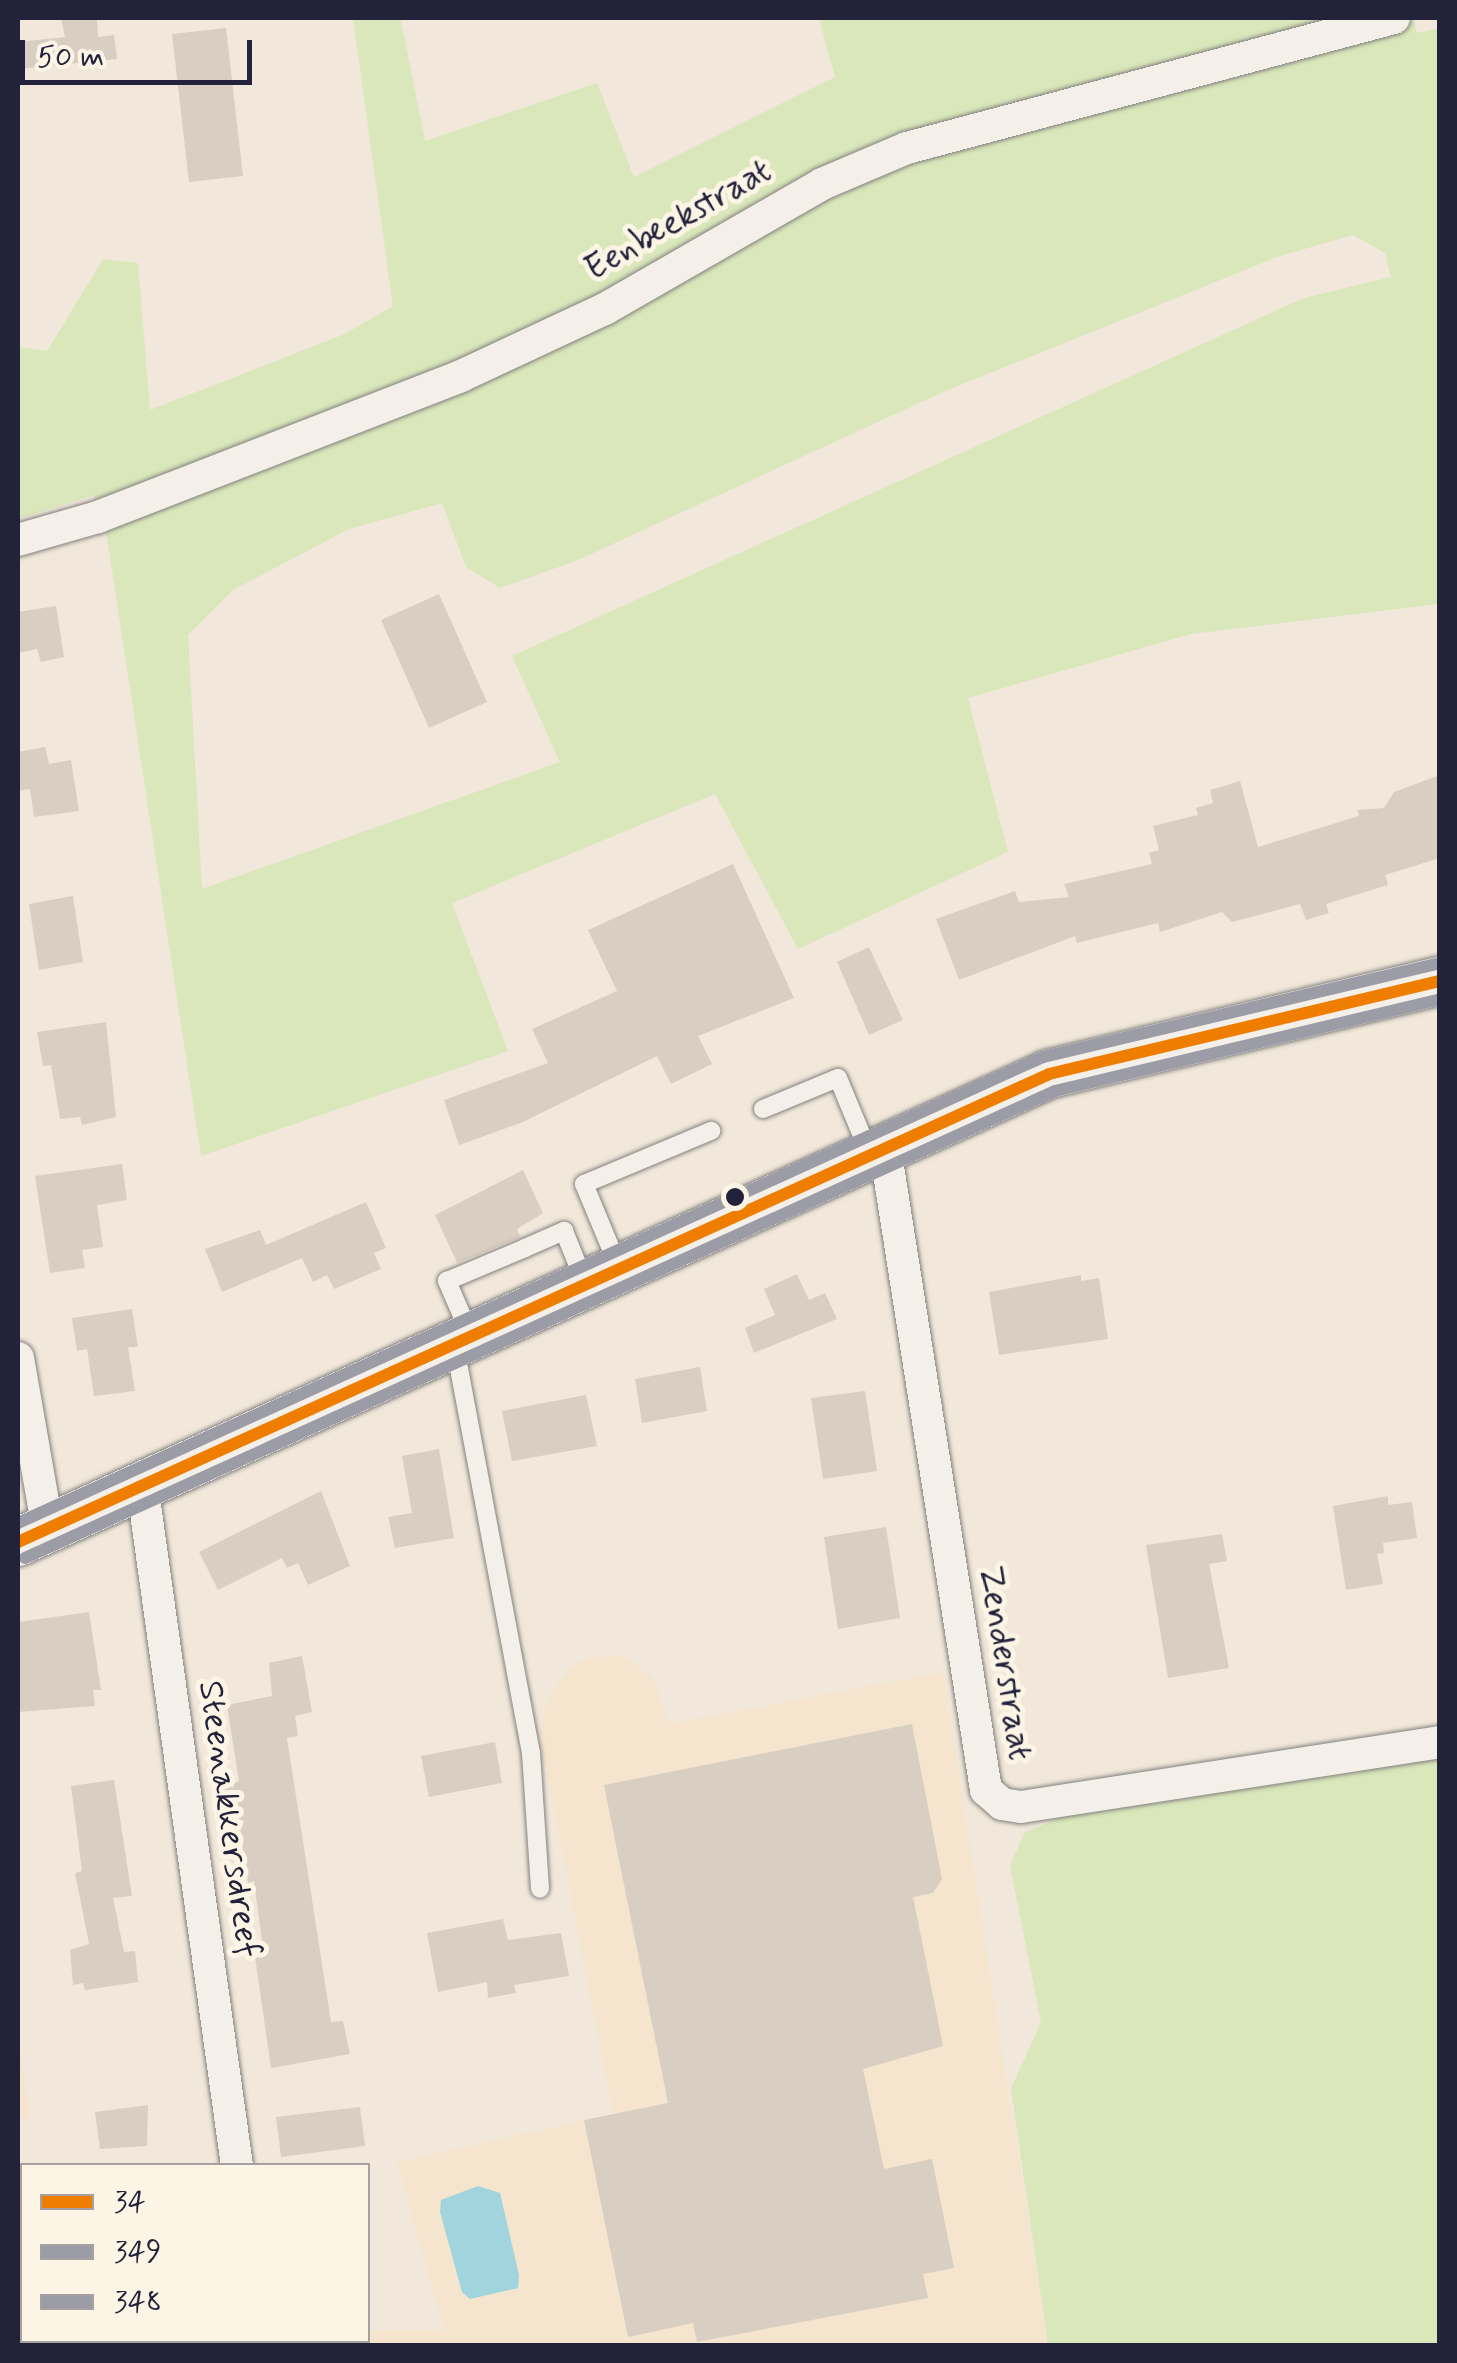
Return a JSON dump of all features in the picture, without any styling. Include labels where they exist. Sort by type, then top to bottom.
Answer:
[{"type":"main road","points":[[33,1536],[1049,1074],[1440,981]]},
{"type":"street","name":"Eenbeekstraat","points":[[18,540],[98,517],[461,376],[605,309],[822,184],[907,148],[1394,18]]},
{"type":"street","name":"Zenderstraat","points":[[877,1151],[979,1767],[986,1790],[1002,1804],[1020,1807],[1440,1742]]},
{"type":"street","points":[[18,1358],[33,1536]]},
{"type":"street","name":"Steenakkersdreef","points":[[142,1484],[237,2163]]},
{"type":"lane","points":[[763,1110],[838,1078],[877,1151]]},
{"type":"lane","points":[[602,1276],[584,1184],[711,1131]]},
{"type":"lane","points":[[462,1339],[531,1752],[540,1889]]},
{"type":"shaded area","points":[[621,1655],[653,1677],[669,1724],[943,1672],[1048,2345],[317,2346],[370,2343],[370,2330],[444,2330],[397,2162],[613,2114],[541,1742],[546,1704],[561,1679],[583,1659]]},
{"type":"shaded area","points":[[18,2036],[30,2117],[18,2119]]},
{"type":"green space","points":[[353,18],[414,18],[401,21],[425,141],[597,83],[634,177],[835,77],[819,18],[1413,18],[1417,33],[1439,28],[1439,604],[1191,634],[968,698],[1008,852],[798,949],[715,794],[452,903],[508,1051],[201,1156],[107,537],[94,495],[18,519],[18,347],[47,351],[103,259],[138,263],[150,410],[345,334],[393,306]],"holes":[[[1353,235],[1385,253],[1391,277],[1304,298],[512,656],[560,762],[202,889],[188,635],[233,590],[349,529],[442,503],[466,567],[500,588],[578,560],[941,393],[1277,257]]]},
{"type":"green space","points":[[1439,1758],[1439,2345],[1048,2345],[1011,2089],[1041,2022],[1010,1865],[1025,1832],[1066,1816]]},
{"type":"green space","points":[[20,2299],[20,2343],[77,2345],[18,2345]]},
{"type":"water","points":[[478,2186],[500,2193],[519,2275],[518,2288],[470,2299],[462,2292],[440,2212],[441,2200]]},
{"type":"building","points":[[61,18],[97,18],[98,37],[114,35],[117,59],[18,69],[18,42],[65,37]]},
{"type":"building","points":[[226,28],[243,176],[189,182],[172,34]]},
{"type":"building","points":[[439,594],[487,702],[429,728],[381,620]]},
{"type":"building","points":[[56,606],[64,657],[41,662],[37,649],[18,653],[18,612]]},
{"type":"building","points":[[45,747],[49,764],[71,760],[79,811],[34,817],[30,789],[18,791],[18,752]]},
{"type":"building","points":[[1440,775],[1440,858],[1385,875],[1388,885],[1326,904],[1329,913],[1306,920],[1300,904],[1232,922],[1222,912],[1160,932],[1158,923],[1077,943],[1075,936],[959,980],[936,919],[1015,891],[1019,902],[1069,897],[1064,884],[1152,864],[1149,853],[1159,850],[1153,826],[1198,815],[1196,808],[1213,803],[1210,790],[1240,781],[1258,847],[1359,816],[1357,810],[1384,808],[1394,792]]},
{"type":"building","points":[[733,864],[794,998],[698,1036],[712,1064],[671,1084],[657,1056],[523,1122],[459,1145],[444,1100],[548,1063],[532,1029],[617,991],[588,930]]},
{"type":"building","points":[[73,896],[83,962],[39,970],[29,904]]},
{"type":"building","points":[[869,947],[903,1020],[869,1035],[837,962]]},
{"type":"building","points":[[106,1022],[116,1117],[82,1125],[80,1117],[60,1119],[51,1065],[43,1066],[37,1032]]},
{"type":"building","points":[[122,1164],[127,1200],[97,1205],[103,1247],[82,1250],[85,1268],[50,1273],[35,1176]]},
{"type":"building","points":[[523,1170],[543,1213],[517,1229],[520,1237],[457,1263],[435,1215]]},
{"type":"building","points":[[366,1202],[386,1248],[374,1253],[381,1269],[334,1289],[327,1275],[313,1282],[302,1258],[222,1292],[205,1249],[260,1230],[266,1245]]},
{"type":"building","points":[[797,1274],[809,1300],[825,1293],[837,1319],[754,1353],[745,1328],[775,1315],[764,1289]]},
{"type":"building","points":[[1081,1275],[1081,1281],[1099,1278],[1108,1339],[999,1355],[989,1292]]},
{"type":"building","points":[[132,1309],[138,1347],[128,1347],[135,1391],[94,1396],[87,1349],[77,1351],[72,1318]]},
{"type":"building","points":[[700,1367],[707,1411],[642,1423],[635,1379]]},
{"type":"building","points":[[865,1391],[877,1471],[823,1479],[811,1398]]},
{"type":"building","points":[[586,1395],[597,1446],[512,1461],[502,1411]]},
{"type":"building","points":[[439,1449],[454,1538],[395,1548],[388,1517],[412,1513],[402,1456]]},
{"type":"building","points":[[321,1491],[350,1566],[308,1585],[298,1563],[287,1568],[282,1558],[218,1590],[199,1552]]},
{"type":"building","points":[[1388,1496],[1388,1505],[1412,1502],[1417,1538],[1383,1543],[1384,1553],[1377,1554],[1383,1584],[1346,1590],[1333,1506]]},
{"type":"building","points":[[886,1527],[900,1618],[838,1629],[824,1537]]},
{"type":"building","points":[[1222,1534],[1227,1561],[1209,1564],[1229,1668],[1168,1678],[1146,1545]]},
{"type":"building","points":[[89,1612],[101,1690],[93,1690],[95,1706],[18,1712],[18,1622]]},
{"type":"building","points":[[302,1656],[312,1712],[295,1716],[298,1736],[287,1738],[331,2022],[343,2021],[350,2054],[271,2068],[254,1950],[263,1948],[254,1881],[248,1883],[237,1805],[212,1795],[239,1781],[227,1705],[272,1696],[269,1663]]},
{"type":"building","points":[[912,1724],[942,1879],[933,1893],[913,1897],[943,2046],[863,2069],[884,2169],[932,2159],[954,2268],[923,2274],[928,2298],[697,2342],[693,2323],[628,2337],[584,2120],[668,2103],[604,1785]]},
{"type":"building","points":[[495,1742],[502,1783],[429,1797],[421,1756]]},
{"type":"building","points":[[114,1780],[132,1896],[113,1898],[124,1952],[135,1951],[138,1982],[85,1990],[83,1983],[73,1985],[70,1950],[89,1944],[75,1873],[82,1871],[71,1786]]},
{"type":"building","points":[[503,1919],[508,1940],[561,1933],[569,1976],[514,1985],[516,1993],[488,1998],[487,1982],[438,1992],[427,1933]]},
{"type":"building","points":[[148,2105],[147,2146],[100,2149],[95,2112]]},
{"type":"building","points":[[360,2107],[365,2146],[281,2157],[276,2117]]},
{"type":"transit line","name":"348","points":[[18,1523],[1043,1057],[1436,964]]},
{"type":"transit line","name":"34","points":[[18,1542],[1049,1074],[1440,981]]},
{"type":"transit line","name":"349","points":[[25,1558],[1055,1091],[1440,999]]}]
